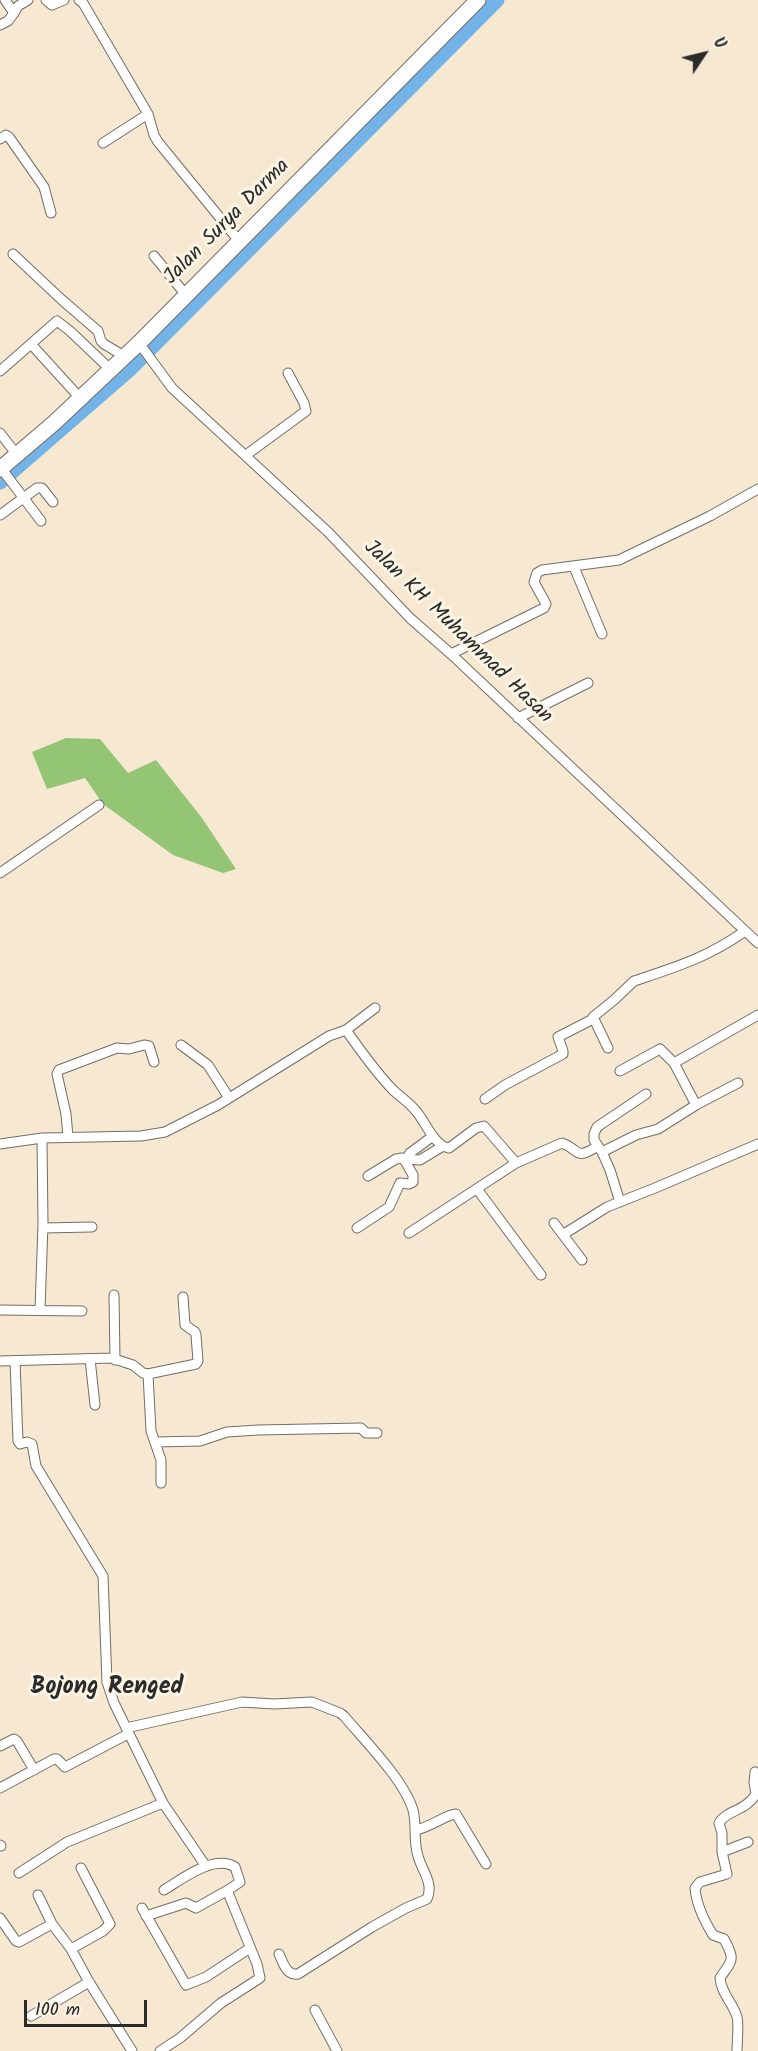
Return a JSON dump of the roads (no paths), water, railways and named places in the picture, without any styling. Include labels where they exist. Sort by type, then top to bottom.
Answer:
[{"type":"main road","name":"Jalan Surya Darma","points":[[3,471],[17,455],[124,356],[141,345],[239,241],[478,0]]},
{"type":"street","points":[[5,0],[14,13]]},
{"type":"street","points":[[0,25],[8,21],[18,6],[28,0]]},
{"type":"street","points":[[46,0],[52,4],[64,0]]},
{"type":"street","points":[[79,0],[83,3],[148,114],[158,142],[239,241]]},
{"type":"street","points":[[103,144],[148,114]]},
{"type":"street","points":[[0,138],[9,136],[44,187],[51,213]]},
{"type":"street","points":[[13,254],[98,331],[104,344],[124,356]]},
{"type":"street","points":[[154,256],[186,296]]},
{"type":"street","points":[[0,371],[54,322],[60,322],[110,369]]},
{"type":"street","points":[[31,344],[80,398]]},
{"type":"street","name":"Jalan KH Muhammad Hasan","points":[[141,345],[172,388],[202,418],[246,455],[328,532],[411,619],[758,943]]},
{"type":"street","points":[[246,455],[306,411],[288,373]]},
{"type":"street","points":[[0,433],[17,455]]},
{"type":"street","points":[[3,471],[40,522]]},
{"type":"street","points":[[0,515],[39,487],[53,502]]},
{"type":"street","points":[[451,654],[544,608],[546,604],[534,582],[537,573],[542,570],[619,560],[710,516],[758,489]]},
{"type":"street","points":[[574,567],[602,634]]},
{"type":"street","points":[[519,718],[588,683]]},
{"type":"street","points":[[0,873],[99,805]]},
{"type":"street","points":[[485,1099],[505,1085],[562,1054],[558,1037],[593,1019],[632,982],[705,956],[745,931]]},
{"type":"street","points":[[0,1144],[42,1137],[156,1135],[181,1125],[229,1098],[329,1036],[346,1030],[375,1008]]},
{"type":"street","points":[[674,1063],[758,1014]]},
{"type":"street","points":[[593,1019],[608,1048]]},
{"type":"street","points":[[346,1030],[364,1056],[392,1089],[416,1111],[433,1136],[443,1146],[449,1148],[476,1128],[484,1126],[516,1163]]},
{"type":"street","points":[[68,1137],[66,1114],[57,1074],[59,1070],[117,1048],[129,1049],[142,1045],[151,1049],[154,1062]]},
{"type":"street","points":[[181,1045],[208,1065],[229,1098]]},
{"type":"street","points":[[620,1071],[660,1049],[674,1063],[696,1105]]},
{"type":"street","points":[[409,1233],[516,1163],[562,1143],[577,1154],[600,1149],[663,1126],[696,1105],[738,1083]]},
{"type":"street","points":[[620,1202],[594,1134],[597,1127],[646,1095]]},
{"type":"street","points":[[406,1160],[410,1153],[433,1136]]},
{"type":"street","points":[[40,1310],[43,1228],[42,1137]]},
{"type":"street","points":[[564,1234],[597,1212],[758,1144]]},
{"type":"street","points":[[368,1176],[396,1159],[420,1160],[443,1146]]},
{"type":"street","points":[[357,1228],[389,1206],[400,1183],[413,1182],[414,1177],[406,1160]]},
{"type":"street","points":[[477,1189],[541,1275]]},
{"type":"street","points":[[554,1222],[582,1260]]},
{"type":"street","points":[[43,1228],[92,1227]]},
{"type":"street","points":[[114,1295],[115,1360]]},
{"type":"street","points":[[0,1360],[115,1360],[133,1365],[148,1374],[197,1363],[196,1335],[185,1325],[183,1297]]},
{"type":"street","points":[[0,1310],[82,1311]]},
{"type":"street","points":[[90,1359],[95,1405]]},
{"type":"street","points":[[15,1361],[18,1441],[20,1444],[27,1442],[32,1444],[36,1466],[104,1576],[107,1682],[114,1703],[163,1803],[206,1865]]},
{"type":"street","points":[[148,1374],[151,1431],[161,1460],[161,1482]]},
{"type":"street","points":[[155,1442],[200,1441],[227,1432],[267,1429],[361,1428],[364,1433],[377,1433]]},
{"type":"street","points":[[0,1788],[56,1758],[65,1767],[127,1731],[242,1702],[316,1703],[340,1713],[407,1796],[414,1815],[417,1853],[429,1885],[428,1899],[372,1927],[298,1974],[293,1975],[288,1972],[279,1954]]},
{"type":"street","points":[[0,1746],[14,1739],[17,1740],[34,1770]]},
{"type":"street","points":[[737,2051],[736,2034],[739,2021],[721,1985],[720,1978],[729,1968],[732,1956],[724,1939],[713,1935],[709,1929],[695,1888],[700,1882],[727,1874],[722,1852],[720,1821],[751,1802],[756,1794],[755,1772]]},
{"type":"street","points":[[20,1874],[67,1842],[163,1803]]},
{"type":"street","points":[[416,1830],[433,1826],[452,1814],[456,1814],[486,1864]]},
{"type":"street","points":[[722,1852],[748,1842]]},
{"type":"street","points":[[164,1890],[206,1865],[228,1864],[235,1867],[240,1882],[196,1908],[186,1903],[144,1912],[186,1985],[206,1977],[250,1947]]},
{"type":"street","points":[[71,1949],[103,1931],[110,1924],[81,1868]]},
{"type":"street","points":[[160,2051],[180,2038],[221,2003],[260,1978],[228,1890]]},
{"type":"street","points":[[38,1895],[52,1924],[71,1949],[132,2051]]},
{"type":"street","points":[[0,1918],[19,1942],[52,1924]]},
{"type":"street","points":[[31,2016],[89,1982]]},
{"type":"street","points":[[315,2010],[337,2051]]},
{"type":"waterway","points":[[0,482],[130,369],[497,0]]},
{"type":"district","name":"Bojong Renged","points":[[107,1689]]}]
